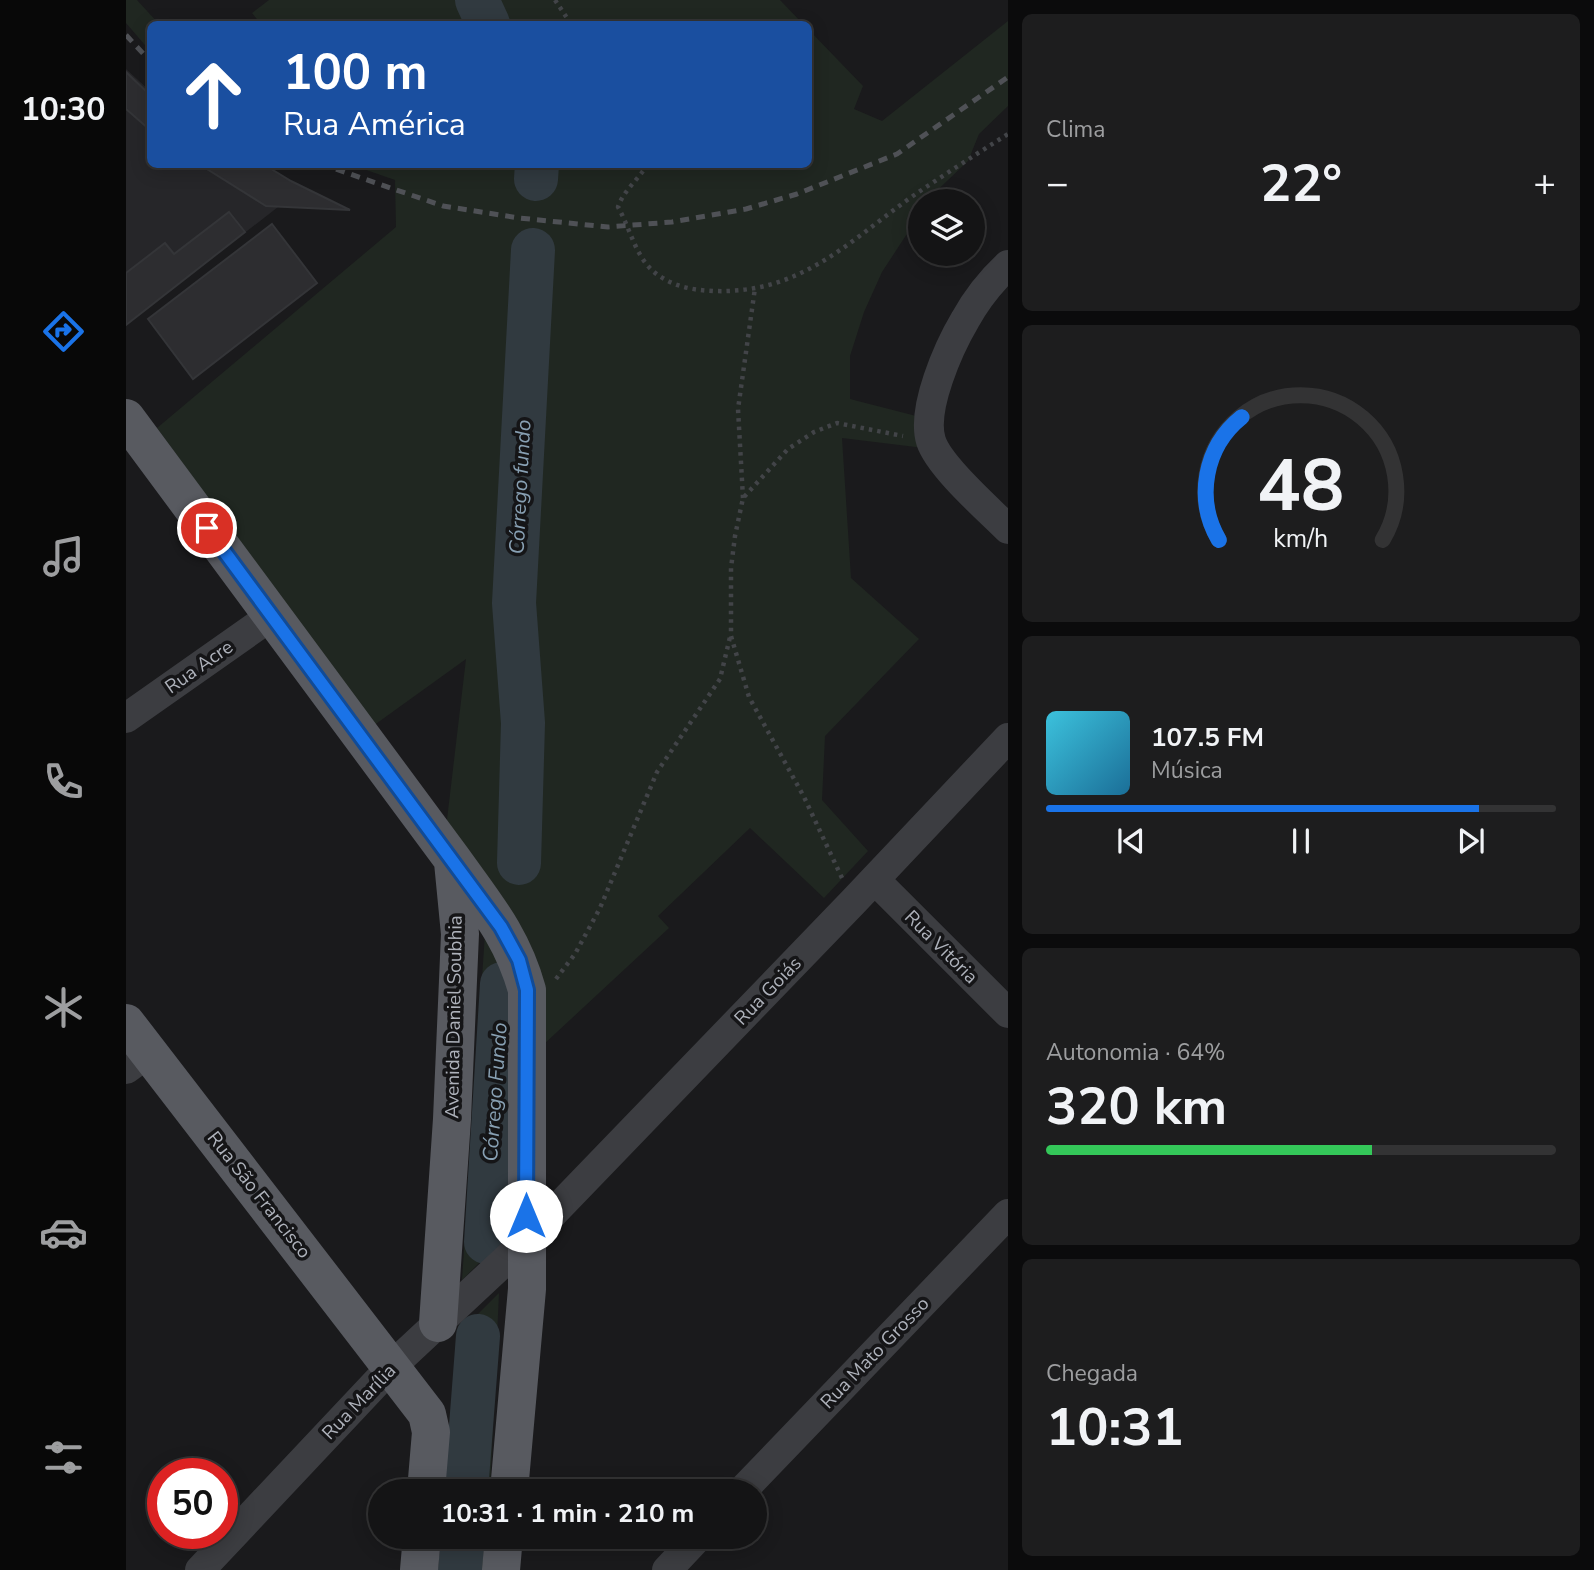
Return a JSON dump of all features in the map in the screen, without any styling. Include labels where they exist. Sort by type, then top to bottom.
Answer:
[{"type":"main road","points":[[126,418],[453,860]]},
{"type":"main road","name":"Avenida Daniel Soubhia","points":[[453,860],[501,927],[519,960],[527,990],[527,1289],[510,1479]]},
{"type":"main road","name":"Avenida Daniel Soubhia","points":[[438,1323],[452,1119],[460,934],[453,860]]},
{"type":"main road","name":"Rua São Francisco","points":[[126,1023],[137,1061],[392,1366]]},
{"type":"main road","points":[[392,1366],[431,1423],[427,1479]]},
{"type":"main road","points":[[419,1570],[421,1549]]},
{"type":"main road","points":[[501,1570],[503,1549]]},
{"type":"street","points":[[1008,265],[965,319],[937,381],[929,424],[932,442],[953,474],[1008,529]]},
{"type":"street","name":"Rua Acre","points":[[126,718],[271,617]]},
{"type":"street","name":"Rua Goiás","points":[[526,1241],[1008,738]]},
{"type":"street","name":"Rua Vitória","points":[[864,890],[1008,1013]]},
{"type":"street","name":"Rua Mato Grosso","points":[[754,1479],[1008,1214]]},
{"type":"street","name":"Rua Marília","points":[[200,1570],[392,1366],[526,1241]]},
{"type":"street","points":[[667,1570],[687,1549]]},
{"type":"path","points":[[555,0],[568,21]]},
{"type":"path","points":[[645,168],[635,183],[623,192],[618,207],[641,258],[658,275],[688,290],[735,291],[772,286],[831,258],[948,171],[1008,134]]},
{"type":"path","points":[[527,1020],[575,954],[600,908],[657,772],[720,679],[731,636],[731,568],[743,498],[738,409],[755,288]]},
{"type":"path","points":[[743,498],[788,449],[814,432],[836,423],[932,442]]},
{"type":"path","points":[[731,636],[749,697],[804,797],[828,850],[864,890]]},
{"type":"shaded area","points":[[126,0],[137,0],[156,21],[147,21],[147,48],[126,23]]},
{"type":"shaded area","points":[[269,0],[780,0],[800,21],[259,21],[252,13]]},
{"type":"shaded area","points":[[1008,21],[1008,106],[979,134],[968,161],[939,189],[908,189],[908,232],[882,272],[864,312],[850,356],[850,399],[924,418],[924,448],[842,438],[851,578],[919,639],[825,736],[822,800],[868,851],[824,898],[750,828],[658,916],[669,928],[543,1045],[532,992],[446,828],[466,659],[373,726],[157,428],[396,227],[395,180],[361,168],[812,168],[812,33],[863,86],[854,109],[882,121]]},
{"type":"shaded area","points":[[126,69],[147,88],[147,168],[264,168],[350,210],[278,207],[126,325]]},
{"type":"shaded area","points":[[485,933],[510,978],[506,1236],[462,1280]]},
{"type":"shaded area","points":[[499,1293],[491,1479],[452,1479],[461,1331]]},
{"type":"shaded area","points":[[447,1549],[487,1549],[486,1570],[446,1570]]},
{"type":"building","points":[[126,72],[147,92],[147,127],[126,109]]},
{"type":"building","points":[[205,168],[270,168],[350,210],[266,206]]},
{"type":"building","points":[[229,212],[245,232],[126,325],[126,273],[165,243],[174,254]]},
{"type":"building","points":[[272,224],[317,283],[193,379],[148,319]]},
{"type":"waterway","name":"Córrego Fundo","points":[[477,0],[487,21]]},
{"type":"waterway","name":"Córrego Fundo","points":[[536,179],[537,168]]},
{"type":"waterway","name":"Córrego fundo","points":[[519,863],[523,723],[514,603],[533,250]]},
{"type":"waterway","name":"Córrego Fundo","points":[[486,1242],[502,984]]},
{"type":"waterway","name":"Córrego Fundo","points":[[467,1479],[478,1336]]},
{"type":"waterway","name":"Córrego Fundo","points":[[460,1570],[462,1549]]},
{"type":"railway","points":[[126,35],[147,58]]},
{"type":"railway","points":[[333,168],[443,206],[519,218],[608,227],[672,222],[746,209],[797,194],[897,154],[1008,77]]},
{"type":"route","points":[[207,528],[453,860],[501,927],[519,960],[527,990],[526,1216]]}]
